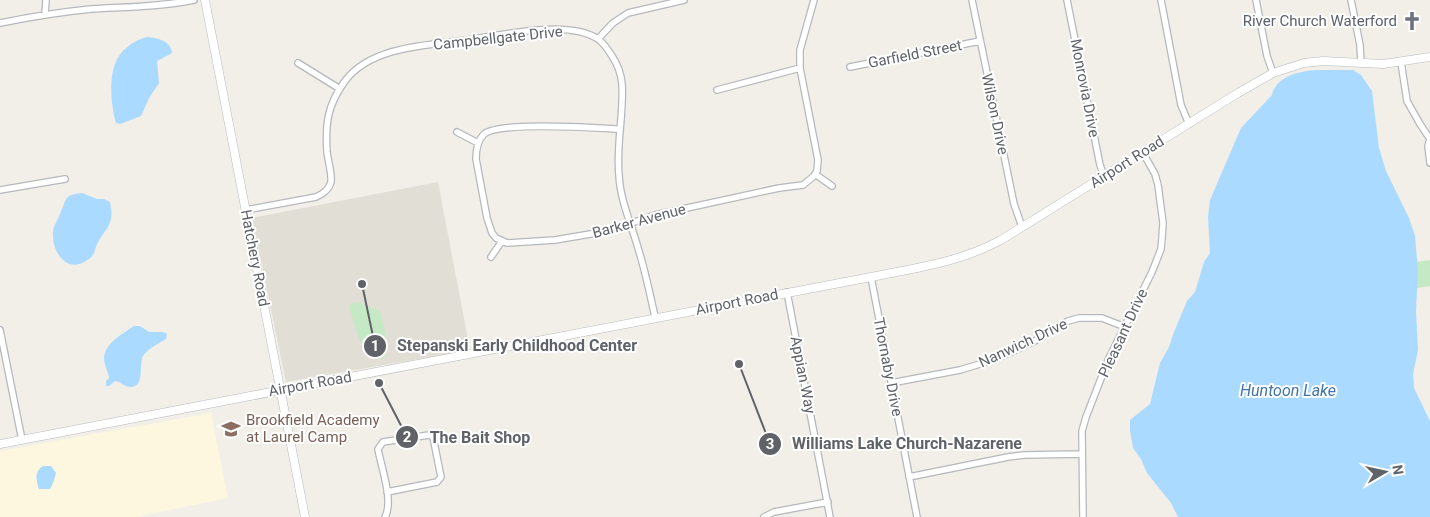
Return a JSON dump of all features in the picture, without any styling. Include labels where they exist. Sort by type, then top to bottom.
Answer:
[{"type":"street","points":[[45,14],[46,0]]},
{"type":"street","points":[[0,23],[45,14],[91,9],[171,5],[194,0]]},
{"type":"street","name":"Hatchery Road","points":[[205,0],[305,517]]},
{"type":"street","points":[[655,318],[638,247],[621,195],[619,175],[622,104],[620,73],[618,65],[598,39],[613,22],[628,13],[684,0]]},
{"type":"street","points":[[814,0],[800,50],[800,68],[818,160],[815,174],[832,186]]},
{"type":"street","name":"Wilson Drive","points":[[972,0],[1014,204],[1022,227]]},
{"type":"street","name":"Monrovia Drive","points":[[1067,0],[1100,165],[1104,176]]},
{"type":"street","points":[[1161,0],[1181,105],[1189,124]]},
{"type":"street","points":[[1256,0],[1272,73]]},
{"type":"street","points":[[1351,0],[1362,64]]},
{"type":"street","name":"Campbellgate Drive","points":[[246,210],[316,197],[323,194],[328,188],[331,180],[327,151],[328,117],[331,103],[351,74],[370,60],[403,50],[552,29],[578,31],[598,39]]},
{"type":"street","name":"Garfield Street","points":[[850,67],[980,41]]},
{"type":"street","name":"Airport Road","points":[[0,444],[871,277],[965,256],[986,248],[1022,227],[1272,73],[1309,62],[1327,61],[1362,64],[1401,62],[1430,57]]},
{"type":"street","points":[[1401,62],[1407,100],[1430,139],[1428,146],[1430,163]]},
{"type":"street","points":[[298,63],[340,89]]},
{"type":"street","points":[[717,90],[800,68]]},
{"type":"street","points":[[491,257],[502,241],[492,233],[487,218],[476,159],[478,143],[484,135],[491,130],[548,126],[620,130]]},
{"type":"street","points":[[457,132],[478,143]]},
{"type":"street","name":"Pleasant Drive","points":[[1083,517],[1082,431],[1086,417],[1109,358],[1152,272],[1161,249],[1163,223],[1158,185],[1155,174],[1143,153]]},
{"type":"street","name":"Barker Avenue","points":[[502,241],[507,243],[555,240],[608,231],[656,215],[803,184],[815,174]]},
{"type":"street","points":[[0,190],[65,179]]},
{"type":"street","name":"Thornaby Drive","points":[[871,277],[917,517]]},
{"type":"street","name":"Appian Way","points":[[787,292],[830,517]]},
{"type":"street","name":"Nanwich Drive","points":[[891,383],[960,370],[993,360],[1073,320],[1091,317],[1102,318],[1125,327]]},
{"type":"street","points":[[0,330],[22,440]]},
{"type":"street","points":[[385,517],[389,504],[378,449],[383,442],[429,435],[433,437],[441,476],[437,482],[387,492]]},
{"type":"street","points":[[910,477],[1008,457],[1082,454]]},
{"type":"street","points":[[764,517],[774,512],[828,502]]},
{"type":"shaded area","points":[[438,182],[470,350],[286,382],[252,218]]},
{"type":"shaded area","points":[[211,413],[228,498],[135,517],[0,517],[0,451]]},
{"type":"green space","points":[[1430,260],[1430,286],[1417,288],[1417,262]]},
{"type":"green space","points":[[357,302],[380,311],[385,331],[386,357],[374,360],[373,344],[362,343],[360,340],[349,308],[351,304]]},
{"type":"water","points":[[147,37],[159,39],[167,43],[172,53],[157,61],[159,83],[149,98],[141,116],[120,124],[116,123],[111,93],[115,64],[120,54],[128,46]]},
{"type":"water","name":"Huntoon Lake","points":[[1317,70],[1353,70],[1361,75],[1372,91],[1379,148],[1386,171],[1409,218],[1415,236],[1418,271],[1416,311],[1418,350],[1413,374],[1414,388],[1430,421],[1430,517],[1178,517],[1171,503],[1147,473],[1141,459],[1133,448],[1130,420],[1150,404],[1160,363],[1169,347],[1187,301],[1195,292],[1204,262],[1210,253],[1208,217],[1210,200],[1241,128],[1272,95],[1278,83],[1296,73]]},
{"type":"water","points":[[82,193],[110,202],[111,216],[109,225],[92,256],[84,262],[72,264],[66,262],[58,254],[55,248],[53,230],[66,199],[72,195]]},
{"type":"water","points":[[134,326],[140,326],[149,332],[163,332],[167,334],[166,339],[150,348],[143,356],[140,380],[135,386],[128,387],[115,381],[106,386],[106,381],[109,378],[104,361],[107,348],[115,339]]},
{"type":"water","points":[[43,466],[51,466],[56,473],[50,489],[39,489],[38,486],[37,474]]},
{"type":"place","name":"River Church Waterford","points":[[1412,21]]},
{"type":"place","name":"Stepanski Early Childhood Center","points":[[362,284]]},
{"type":"place","name":"Williams Lake Church-Nazarene","points":[[739,364]]},
{"type":"place","name":"The Bait Shop","points":[[379,383]]},
{"type":"place","name":"Brookfield Academy at Laurel Camp","points":[[231,429]]}]
